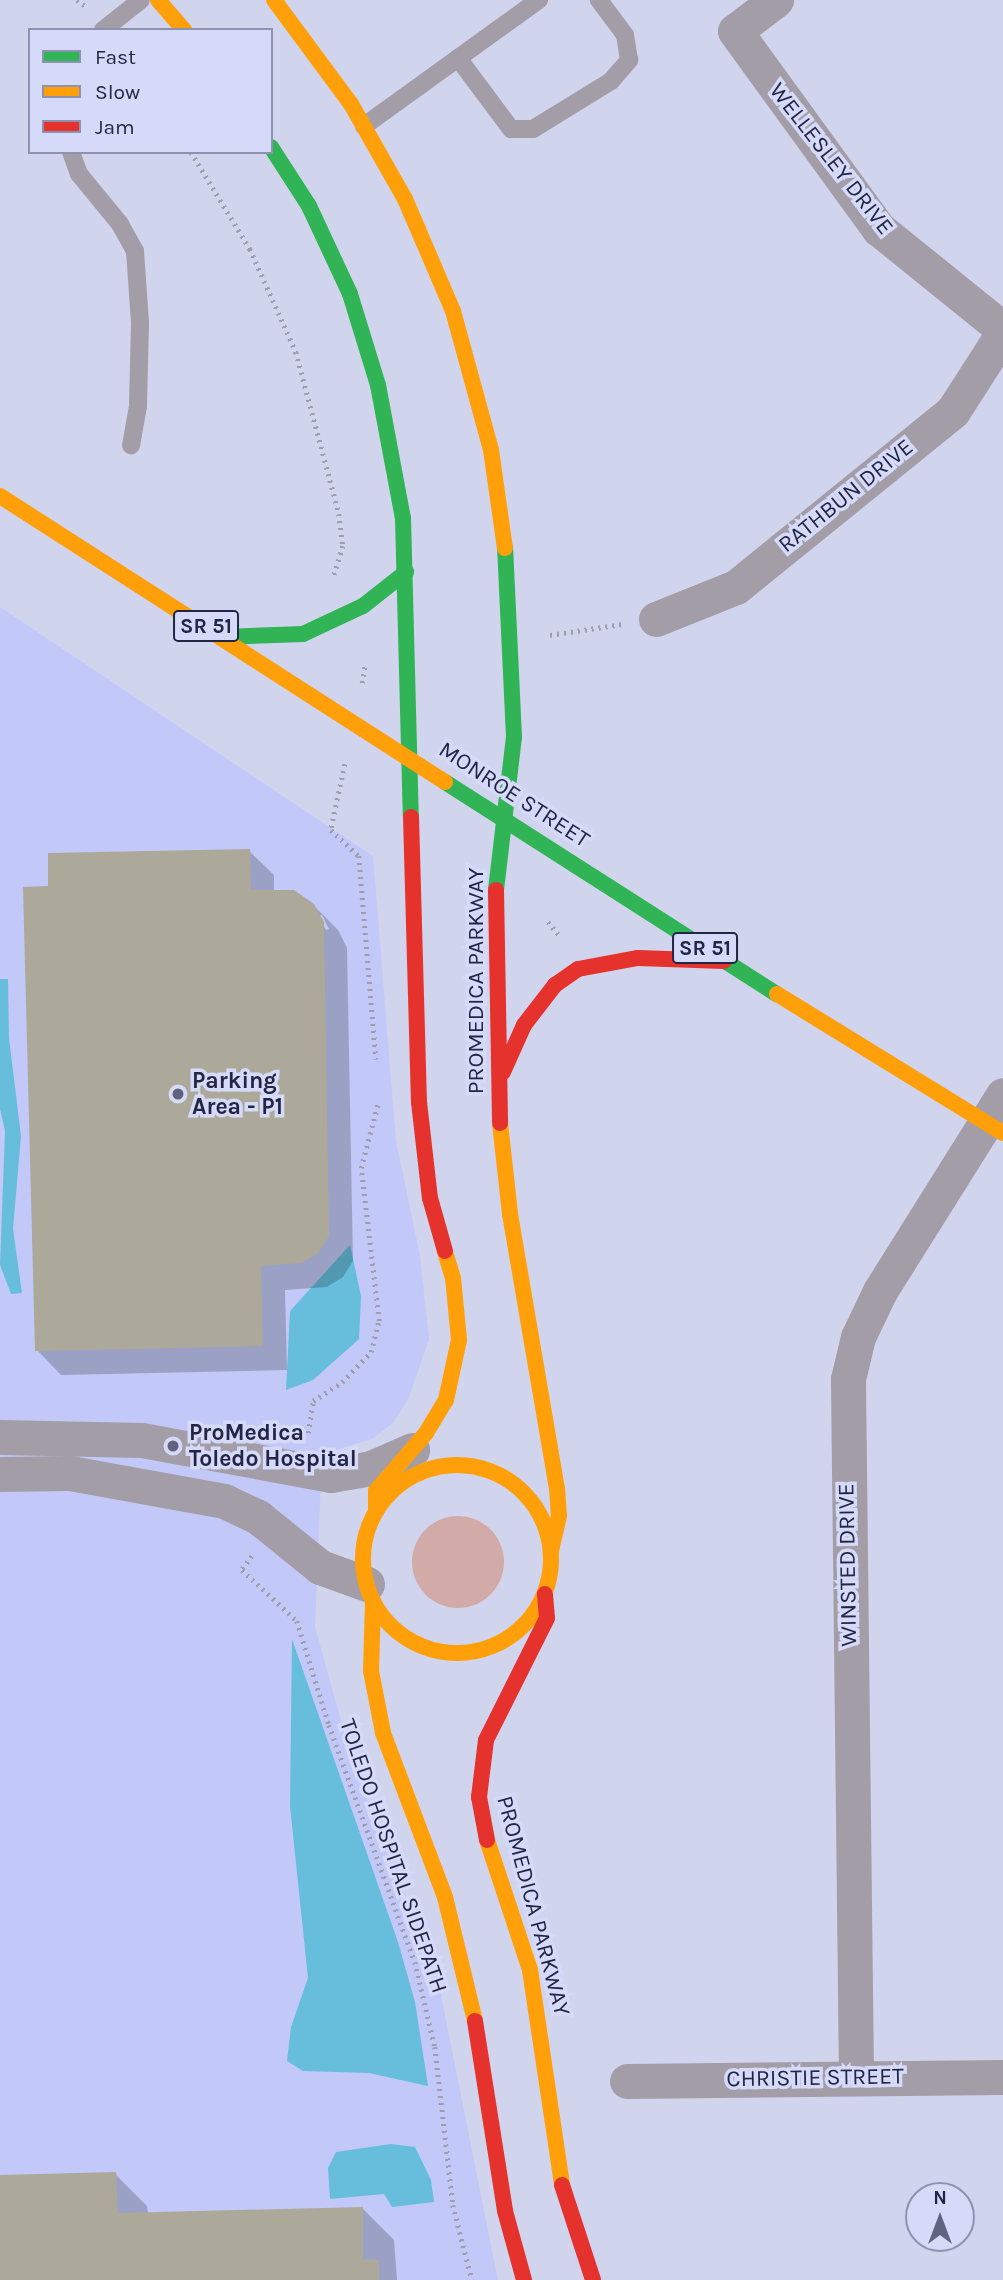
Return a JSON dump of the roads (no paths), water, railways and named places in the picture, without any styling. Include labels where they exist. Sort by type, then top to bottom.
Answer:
[{"type":"street","points":[[158,0],[182,28]]},
{"type":"street","name":"PROMEDICA PARKWAY","points":[[274,0],[363,126],[405,199],[453,311],[491,450],[511,602],[514,737],[494,903],[498,1083],[510,1214],[543,1385],[556,1488],[559,1516],[551,1551]]},
{"type":"street","name":"WELLESLEY DRIVE","points":[[776,0],[735,31],[879,229],[1003,331]]},
{"type":"street","points":[[273,150],[325,237],[370,356],[398,482],[406,572],[421,1135],[430,1199],[453,1278],[459,1340],[446,1400],[412,1450],[376,1491],[376,1511],[364,1546],[370,1592],[371,1671],[380,1723],[445,1897],[464,1966],[487,2080],[505,2211],[524,2280]]},
{"type":"street","name":"RATHBUN DRIVE","points":[[656,619],[736,587],[953,411],[1003,331]]},
{"type":"street","name":"MONROE STREET","points":[[0,496],[504,816],[724,961],[997,1117]]},
{"type":"street","points":[[224,637],[303,634],[363,606],[406,572]]},
{"type":"street","points":[[498,1083],[524,1025],[555,985],[578,969],[638,958],[724,961]]},
{"type":"street","name":"WINSTED DRIVE","points":[[856,2077],[848,1379],[858,1337],[880,1291],[997,1117]]},
{"type":"street","points":[[0,1437],[142,1440],[331,1475],[371,1468],[412,1450]]},
{"type":"street","points":[[0,1474],[62,1472],[224,1502],[258,1517],[320,1567],[370,1592],[409,1639],[434,1649],[461,1652],[487,1647],[511,1635],[545,1594],[551,1551],[541,1516],[531,1500],[504,1476],[487,1469],[451,1465],[416,1475],[393,1490],[376,1511]]},
{"type":"street","name":"PROMEDICA PARKWAY","points":[[545,1594],[547,1618],[486,1740],[479,1797],[486,1836],[530,1970],[556,2163],[571,2221],[593,2280]]},
{"type":"street","name":"CHRISTIE STREET","points":[[627,2081],[1003,2077]]},
{"type":"lane","points":[[106,28],[142,0]]},
{"type":"lane","points":[[363,126],[538,0]]},
{"type":"lane","points":[[458,58],[511,129],[533,130],[611,81],[629,60],[625,35],[599,0]]},
{"type":"lane","points":[[72,154],[79,174],[120,224],[135,251],[140,350],[138,405],[131,444]]},
{"type":"place","name":"Parking Area - P1","points":[[178,1094]]},
{"type":"place","name":"ProMedica Toledo Hospital","points":[[173,1446]]}]
